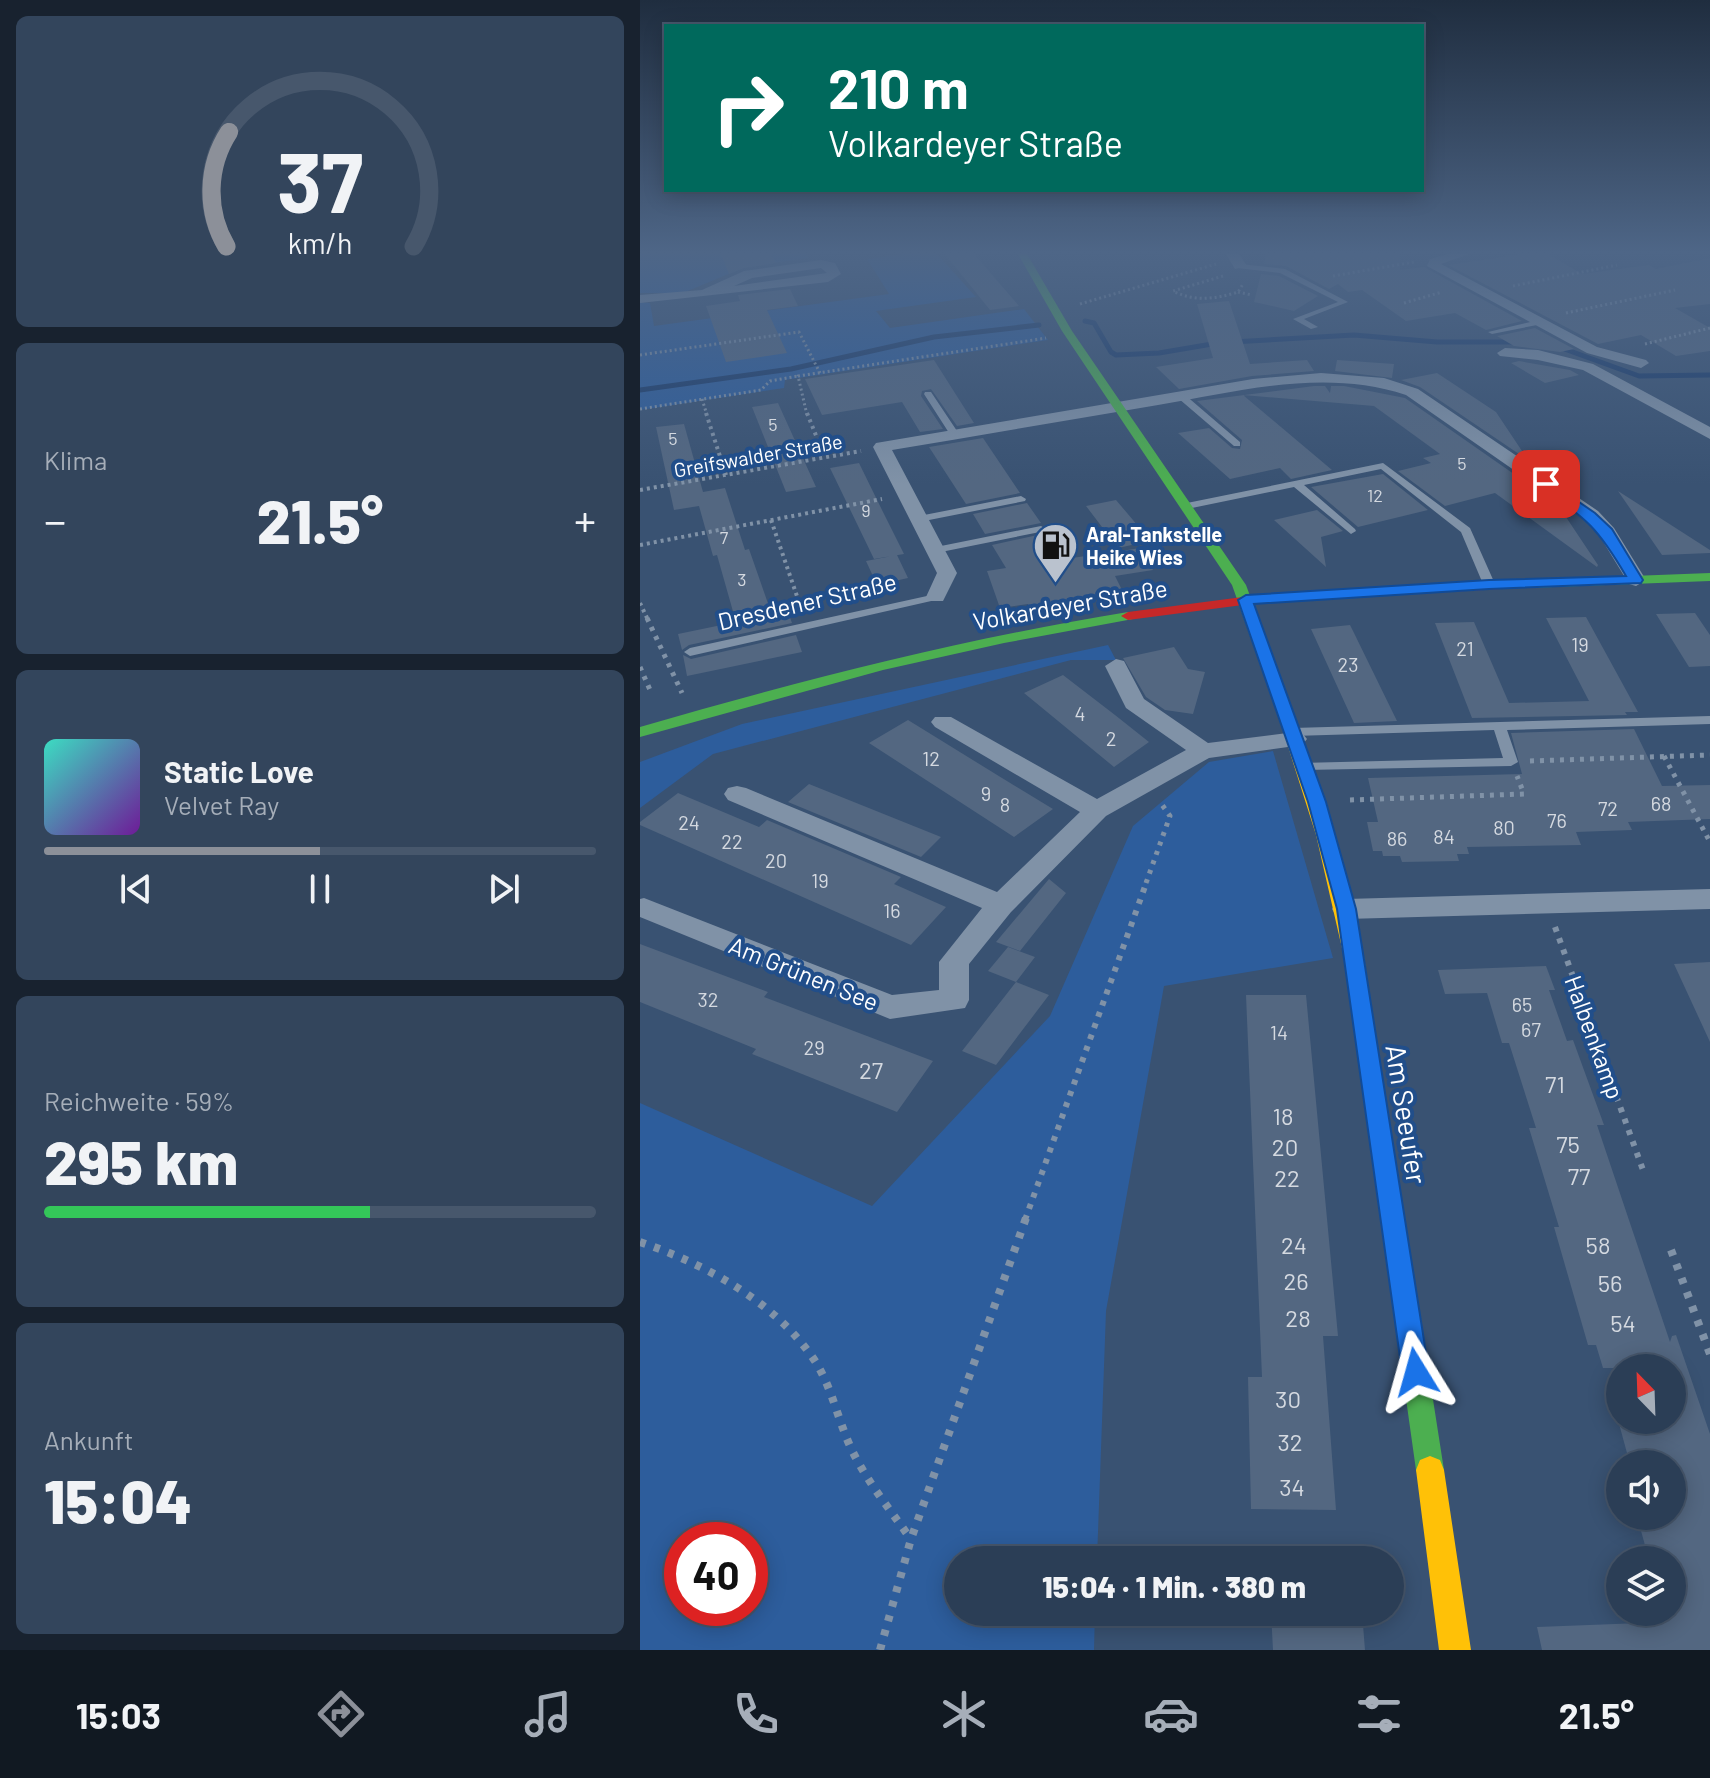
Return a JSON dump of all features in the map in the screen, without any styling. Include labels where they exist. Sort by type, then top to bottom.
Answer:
[{"type":"street","name":"Am Seeufer","points":[[1068,331],[1187,506],[1246,600],[1304,766],[1346,909],[1385,1155],[1455,1650]]},
{"type":"street","points":[[1556,331],[1592,350],[1641,363]]},
{"type":"street","points":[[1505,353],[1538,355],[1588,367],[1710,434]]},
{"type":"street","points":[[877,442],[954,434],[1265,383],[1330,379],[1385,383],[1402,388],[1591,515],[1607,532],[1636,580]]},
{"type":"street","name":"Dresdener Straße","points":[[877,442],[947,573],[936,597]]},
{"type":"street","name":"Volkardeyer Straße","points":[[640,732],[816,682],[956,649],[1164,611],[1246,600],[1489,584],[1710,577]]},
{"type":"street","points":[[1116,666],[1134,703],[1203,751]]},
{"type":"street","points":[[943,722],[1097,810]]},
{"type":"street","name":"Am Grünen See","points":[[644,908],[890,1007],[954,1000],[954,962],[1001,905],[1097,810],[1203,751],[1294,736]]},
{"type":"street","points":[[737,794],[1001,905]]},
{"type":"street","points":[[1346,909],[1710,899]]},
{"type":"lane","points":[[1492,332],[1496,331]]},
{"type":"lane","points":[[928,394],[954,434]]},
{"type":"lane","points":[[1181,396],[1237,444]]},
{"type":"lane","points":[[1187,506],[1383,466],[1466,530],[1489,584]]},
{"type":"lane","points":[[1298,485],[1351,531]]},
{"type":"lane","points":[[919,519],[1021,499]]},
{"type":"lane","points":[[936,550],[1041,529]]},
{"type":"lane","name":"Dresdener Straße","points":[[690,652],[808,627],[826,618],[936,597]]},
{"type":"lane","points":[[1294,736],[1710,720]]},
{"type":"lane","points":[[1304,766],[1511,762],[1499,726]]},
{"type":"path","points":[[1605,353],[1697,331]]},
{"type":"path","points":[[640,355],[799,332],[820,373]]},
{"type":"path","points":[[640,409],[761,390],[770,381],[798,376],[1070,334]]},
{"type":"path","points":[[798,376],[797,383],[809,413],[808,423],[825,458]]},
{"type":"path","points":[[702,399],[726,475]]},
{"type":"path","name":"Greifswalder Straße","points":[[640,490],[825,458],[877,442]]},
{"type":"path","points":[[640,545],[907,494]]},
{"type":"path","points":[[771,520],[808,627]]},
{"type":"path","points":[[640,603],[686,701]]},
{"type":"path","points":[[640,667],[650,690]]},
{"type":"path","points":[[1664,756],[1710,842]]},
{"type":"path","points":[[880,1650],[911,1539],[1170,816],[1145,782]]},
{"type":"path","name":"Halbenkamp","points":[[1546,903],[1643,1170]]},
{"type":"path","points":[[640,1242],[711,1273],[742,1292],[789,1333],[827,1382],[856,1459],[911,1539]]},
{"type":"path","points":[[1671,1250],[1710,1354]]},
{"type":"shaded area","points":[[640,331],[1041,331],[1048,340],[785,380],[784,388],[640,410]]},
{"type":"shaded area","points":[[1108,645],[1116,660],[1071,660],[713,754],[640,808],[640,762],[742,724]]},
{"type":"shaded area","points":[[1273,751],[1333,958],[1164,986],[1106,1311],[1098,1546],[944,1546],[944,1626],[1095,1626],[1094,1650],[640,1650],[640,1103],[872,1206],[1050,1016],[1133,826],[1209,762]]},
{"type":"building","points":[[715,331],[777,331],[787,353],[726,362]]},
{"type":"building","points":[[1205,331],[1239,331],[1250,364],[1307,360],[1314,371],[1252,376],[1179,389],[1156,367],[1213,358]]},
{"type":"building","points":[[1541,331],[1574,349],[1560,352],[1514,346],[1497,336]]},
{"type":"building","points":[[1573,331],[1710,331],[1710,351],[1676,356],[1641,335],[1598,344]]},
{"type":"building","points":[[934,360],[974,423],[957,426],[931,389],[922,391],[921,396],[943,429],[920,432],[902,402],[822,415],[805,379]]},
{"type":"building","points":[[1337,360],[1394,364],[1392,378],[1335,371]]},
{"type":"building","points":[[1519,361],[1570,370],[1579,375],[1545,383],[1511,363]]},
{"type":"building","points":[[1437,373],[1496,412],[1528,460],[1420,387],[1401,380]]},
{"type":"building","points":[[1314,386],[1325,386],[1330,393],[1331,386],[1344,386],[1405,398],[1558,505],[1598,565],[1495,493],[1445,506],[1398,471],[1431,463],[1423,458],[1440,454],[1374,406],[1243,395]]},
{"type":"building","points":[[1243,395],[1332,470],[1291,479],[1280,468],[1230,479],[1178,433],[1209,428],[1232,448],[1240,449],[1242,440],[1197,401]]},
{"type":"building","points":[[778,403],[816,487],[786,492],[752,407]]},
{"type":"building","points":[[684,424],[703,492],[725,488],[745,550],[749,549],[772,615],[788,612],[792,623],[689,645],[682,650],[678,634],[736,622],[699,506],[674,510],[656,427]]},
{"type":"building","points":[[983,438],[1020,493],[966,504],[929,447]]},
{"type":"building","points":[[859,463],[904,554],[874,559],[830,468]]},
{"type":"building","points":[[1383,474],[1428,510],[1358,527],[1311,487]]},
{"type":"building","points":[[1618,491],[1710,550],[1710,553],[1662,555]]},
{"type":"building","points":[[1116,500],[1150,541],[1118,548],[1086,506]]},
{"type":"building","points":[[1027,503],[1041,523],[985,534],[973,514]]},
{"type":"building","points":[[1317,510],[1343,531],[1321,537],[1326,567],[1274,520]]},
{"type":"building","name":"Aral-Tankstelle Heike Wies","points":[[1047,533],[1065,559],[1141,548],[1153,570],[1115,576],[1124,594],[1030,609],[1028,604],[1000,608],[987,571],[1006,568],[992,545]]},
{"type":"building","points":[[897,555],[908,578],[877,585],[866,561]]},
{"type":"building","points":[[1695,613],[1710,635],[1710,666],[1689,667],[1656,614]]},
{"type":"building","points":[[1586,617],[1638,712],[1625,712],[1627,715],[1472,718],[1435,623],[1474,622],[1509,703],[1589,701],[1546,618]]},
{"type":"building","points":[[1350,625],[1397,721],[1354,723],[1311,629]]},
{"type":"building","points":[[796,635],[802,652],[687,676],[683,655],[691,659]]},
{"type":"building","points":[[1174,647],[1188,669],[1205,672],[1193,714],[1165,710],[1146,697],[1123,658]]},
{"type":"building","points":[[1063,675],[1149,742],[1114,767],[1024,693]]},
{"type":"building","points":[[908,720],[1053,809],[1014,837],[869,743]]},
{"type":"building","points":[[1634,729],[1662,786],[1710,785],[1710,819],[1628,822],[1632,830],[1576,832],[1581,845],[1467,847],[1469,854],[1457,854],[1459,861],[1402,862],[1400,856],[1383,856],[1382,851],[1373,851],[1367,822],[1378,822],[1368,778],[1522,774],[1511,733]]},
{"type":"building","points":[[809,784],[941,837],[921,857],[788,802]]},
{"type":"building","points":[[678,793],[759,827],[767,820],[901,877],[894,884],[946,907],[911,945],[640,825]]},
{"type":"building","points":[[1049,879],[1066,893],[1020,951],[996,942]]},
{"type":"building","points":[[640,944],[768,992],[764,997],[933,1061],[897,1112],[752,1054],[756,1049],[640,1002]]},
{"type":"building","points":[[1008,947],[1035,957],[1016,982],[988,971]]},
{"type":"building","points":[[1710,962],[1710,1042],[1674,964]]},
{"type":"building","points":[[1546,966],[1555,990],[1549,990],[1567,1041],[1573,1040],[1604,1125],[1597,1125],[1670,1342],[1676,1335],[1683,1354],[1606,1354],[1606,1368],[1603,1368],[1596,1345],[1588,1345],[1554,1227],[1559,1227],[1529,1128],[1536,1128],[1509,1043],[1502,1043],[1487,993],[1445,994],[1438,970]]},
{"type":"building","points":[[1016,982],[1049,995],[996,1065],[962,1051]]},
{"type":"building","points":[[1246,995],[1306,995],[1338,1336],[1323,1336],[1336,1510],[1251,1509],[1248,1377],[1262,1377]]},
{"type":"building","points":[[1686,1364],[1710,1434],[1710,1650],[1542,1650],[1537,1627],[1686,1626],[1686,1546],[1645,1546],[1641,1530],[1686,1530],[1686,1450],[1626,1450],[1622,1434],[1686,1434]]},
{"type":"building","points":[[1272,1626],[1363,1626],[1365,1650],[1273,1650]]},
{"type":"waterway","points":[[640,390],[791,369],[934,337],[986,331]]},
{"type":"waterway","points":[[1099,331],[1116,355],[1159,353],[1218,343]]},
{"type":"waterway","points":[[1232,342],[1354,335],[1437,342],[1517,342]]},
{"type":"waterway","points":[[1559,347],[1639,376],[1710,375]]},
{"type":"traffic: fast","points":[[1067,331],[1239,585],[1286,715]]},
{"type":"traffic: fast","points":[[1528,584],[1710,577]]},
{"type":"traffic: fast","points":[[640,732],[882,666],[1004,638],[1128,616]]},
{"type":"traffic: fast","points":[[1354,957],[1430,1470]]},
{"type":"traffic: slow","points":[[1286,715],[1325,835],[1354,957]]},
{"type":"traffic: slow","points":[[1430,1470],[1455,1650]]},
{"type":"traffic: jam","points":[[1128,616],[1258,599],[1528,584]]},
{"type":"place","name":"Aral-Tankstelle Heike Wies","points":[[1055,585]]},
{"type":"route","points":[[1416,1372],[1346,909],[1317,802],[1246,600],[1489,584],[1636,580],[1607,532],[1591,515],[1546,484]]}]
